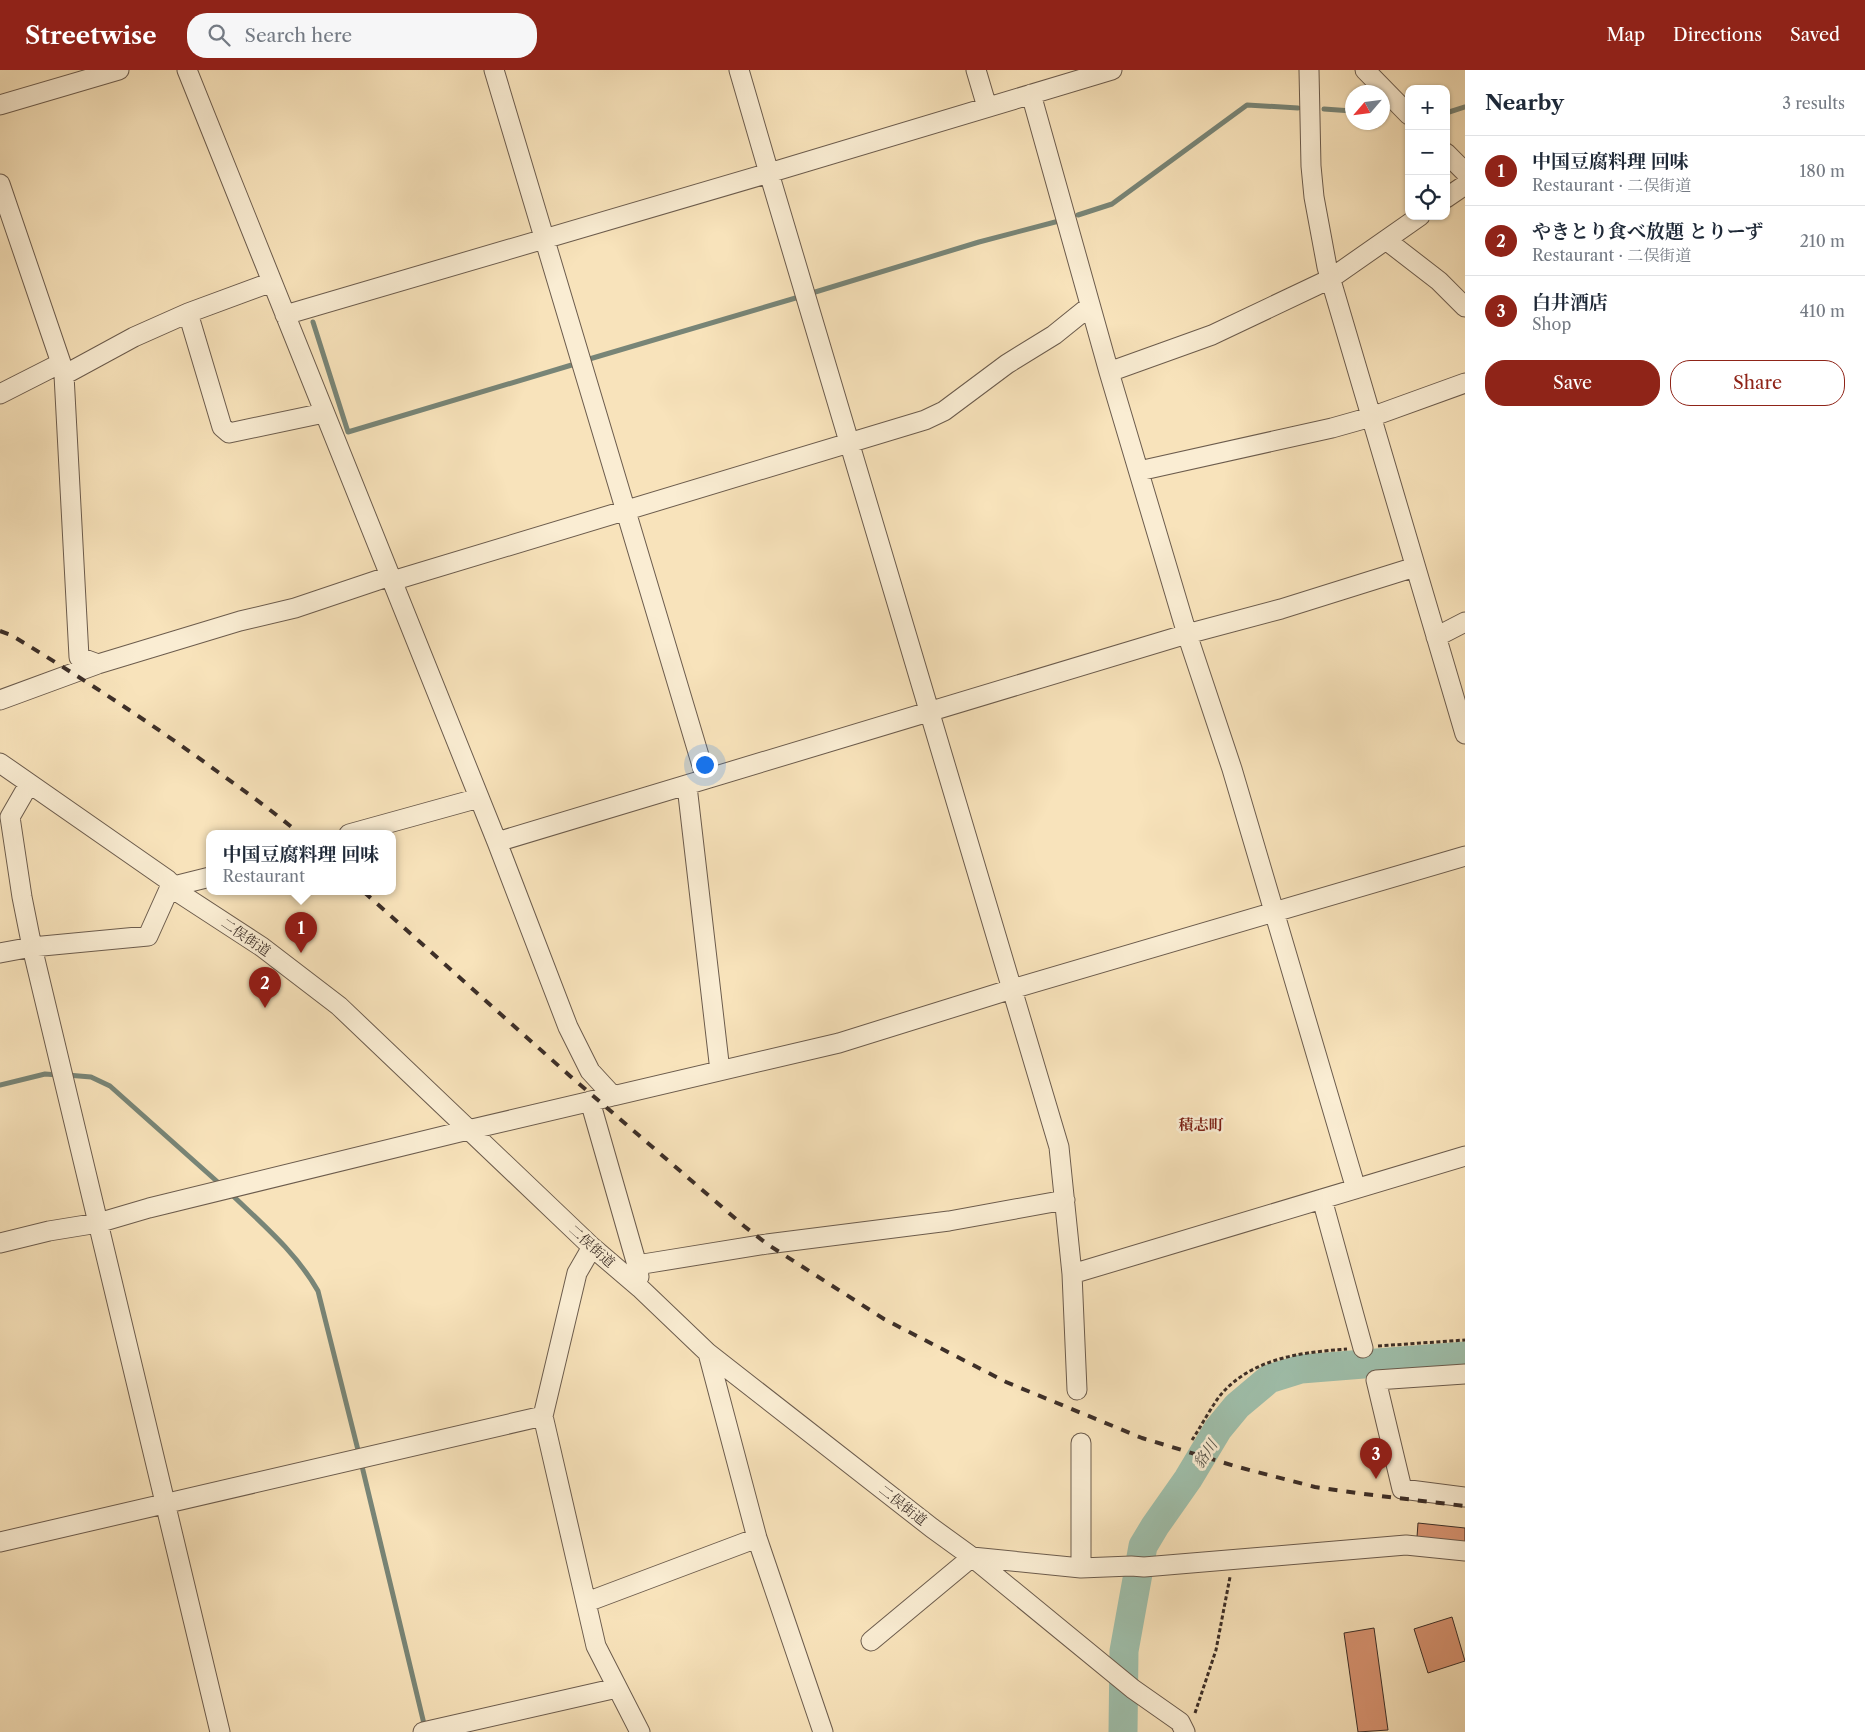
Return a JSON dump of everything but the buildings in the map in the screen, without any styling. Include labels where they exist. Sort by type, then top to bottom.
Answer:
[{"type":"street","points":[[0,105],[119,70]]},
{"type":"street","points":[[187,70],[497,842],[568,1027],[590,1071],[613,1096]]},
{"type":"street","points":[[494,70],[706,779]]},
{"type":"street","points":[[739,70],[1059,1146],[1072,1274],[1077,1390]]},
{"type":"street","points":[[976,70],[987,107]]},
{"type":"street","points":[[285,315],[1112,70]]},
{"type":"street","points":[[1309,70],[1311,166],[1314,197],[1330,279],[1465,734]]},
{"type":"street","points":[[1366,70],[1405,111]]},
{"type":"street","points":[[1031,94],[1109,372],[1187,634],[1232,769],[1356,1189]]},
{"type":"street","points":[[1450,157],[1465,172]]},
{"type":"street","points":[[0,184],[62,369],[79,657],[98,664]]},
{"type":"street","points":[[1450,195],[1465,185]]},
{"type":"street","points":[[1109,372],[1212,335],[1330,279],[1414,220]]},
{"type":"street","points":[[1386,240],[1439,281],[1465,307]]},
{"type":"street","points":[[0,394],[62,369],[188,313],[272,282]]},
{"type":"street","points":[[0,700],[98,664],[240,621],[295,608],[925,420],[944,411],[1007,364],[1054,335],[1090,306]]},
{"type":"street","points":[[188,313],[222,427],[229,434],[324,413]]},
{"type":"street","points":[[1139,472],[1332,428],[1371,417],[1465,383]]},
{"type":"street","points":[[497,842],[1187,634],[1281,609],[1415,568]]},
{"type":"street","points":[[1436,637],[1465,622]]},
{"type":"street","name":"二俣街道","points":[[0,763],[168,880],[170,888],[262,947],[339,1006],[592,1247],[640,1288],[708,1353],[932,1528],[972,1557],[1134,1689],[1180,1722],[1185,1732]]},
{"type":"street","points":[[30,784],[5,816],[32,947],[220,1732]]},
{"type":"street","points":[[687,786],[720,1071]]},
{"type":"street","points":[[363,830],[479,798]]},
{"type":"street","points":[[0,1243],[48,1231],[98,1223],[214,1192],[468,1130],[838,1043],[1012,989],[1465,856]]},
{"type":"street","points":[[0,953],[32,947],[148,936],[170,888],[206,878]]},
{"type":"street","points":[[590,1102],[638,1265],[640,1288]]},
{"type":"street","points":[[1072,1274],[1465,1156]]},
{"type":"street","points":[[638,1265],[767,1244],[949,1221],[1065,1200]]},
{"type":"street","points":[[1322,1200],[1362,1348]]},
{"type":"street","points":[[592,1247],[577,1273],[543,1416],[596,1646],[640,1732]]},
{"type":"street","points":[[708,1353],[757,1538],[823,1732]]},
{"type":"street","points":[[1465,1374],[1376,1380],[1402,1489],[1465,1497]]},
{"type":"street","points":[[0,1542],[543,1416]]},
{"type":"street","points":[[1081,1443],[1081,1568]]},
{"type":"street","points":[[587,1602],[757,1538]]},
{"type":"street","points":[[871,1641],[972,1557],[1081,1568],[1138,1566],[1406,1545],[1465,1552]]},
{"type":"street","points":[[430,1730],[617,1688]]},
{"type":"path","points":[[1192,1440],[1225,1389],[1255,1367],[1288,1356],[1306,1353],[1465,1340]]},
{"type":"path","points":[[1195,1714],[1216,1650],[1234,1559]]},
{"type":"waterway","points":[[1078,215],[1112,204],[1247,105],[1298,108]]},
{"type":"waterway","points":[[1450,112],[1465,107]]},
{"type":"waterway","points":[[1324,109],[1345,110]]},
{"type":"waterway","points":[[812,293],[979,242],[1059,221]]},
{"type":"waterway","points":[[586,360],[799,297]]},
{"type":"waterway","points":[[313,322],[348,432],[575,364]]},
{"type":"waterway","points":[[0,1085],[45,1074],[58,1075]]},
{"type":"waterway","points":[[67,1075],[91,1077],[110,1086],[221,1185]]},
{"type":"waterway","points":[[229,1192],[289,1251],[318,1291],[359,1454]]},
{"type":"waterway","name":"貉川","points":[[1123,1732],[1124,1651],[1143,1546],[1188,1479],[1218,1429],[1237,1406],[1269,1379],[1301,1369],[1465,1356]]},
{"type":"waterway","points":[[361,1462],[425,1728]]},
{"type":"railway","points":[[0,631],[11,635],[38,651],[142,718],[295,830]]},
{"type":"railway","points":[[367,895],[570,1076],[744,1226],[767,1244],[884,1319],[1006,1382],[1142,1438],[1238,1467],[1315,1487],[1465,1506]]},
{"type":"place","name":"中国豆腐料理 回味","points":[[301,953]]},
{"type":"place","name":"やきとり食べ放題 とりーず","points":[[265,1008]]},
{"type":"place","name":"白井酒店","points":[[1376,1479]]},
{"type":"district","name":"積志町","points":[[1201,1124]]}]
